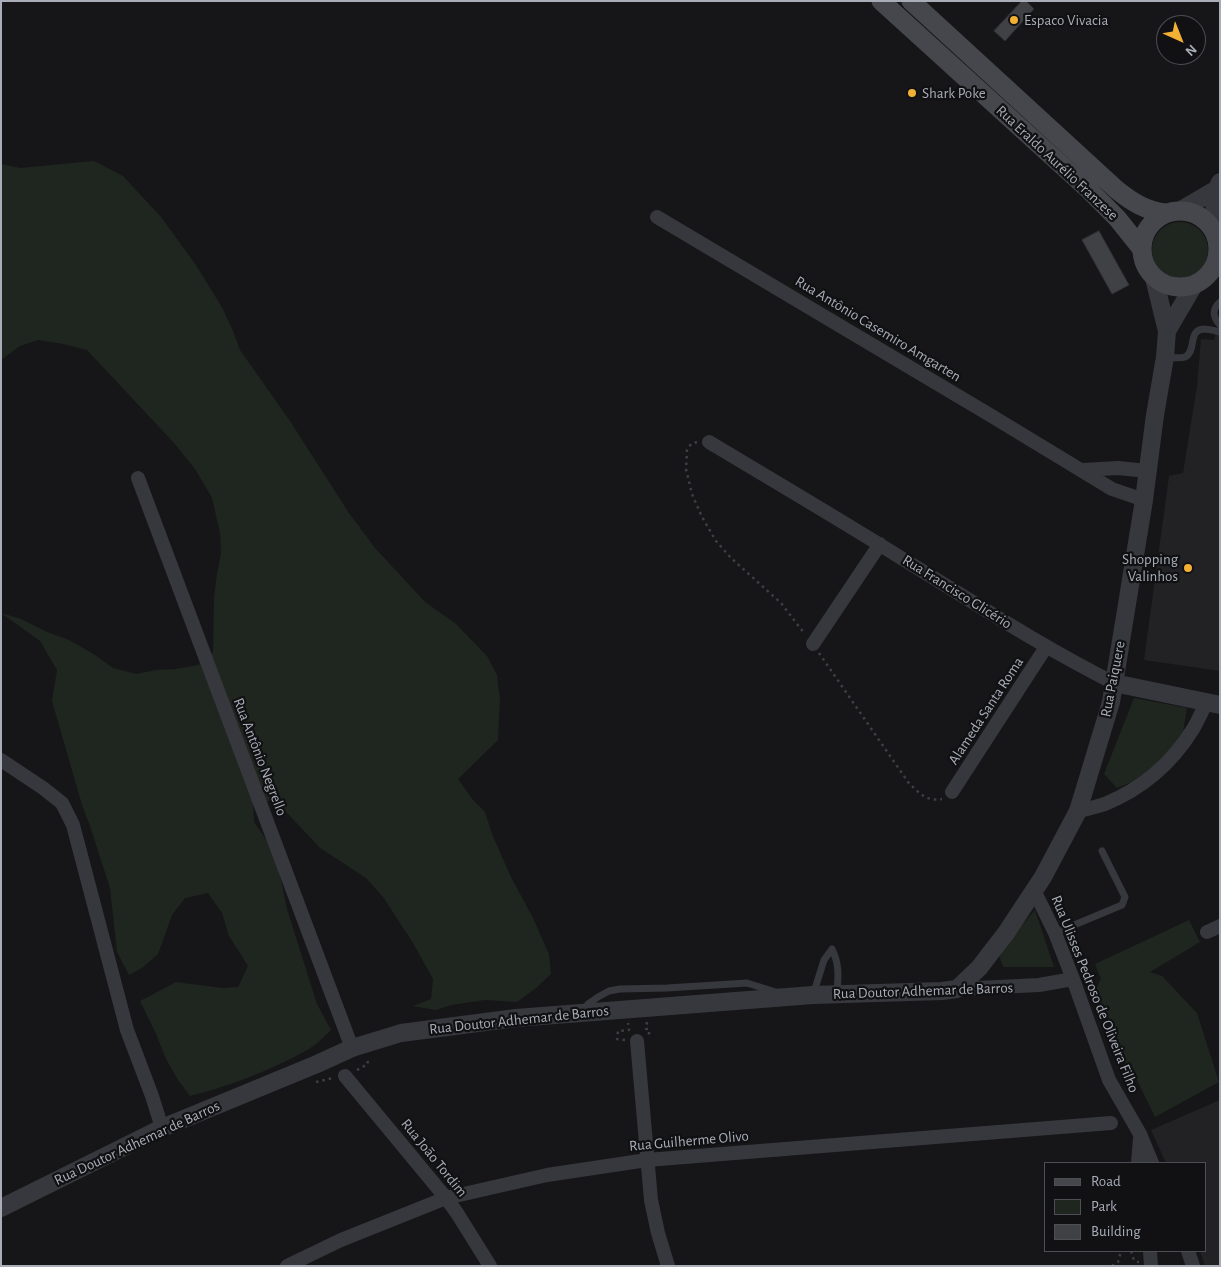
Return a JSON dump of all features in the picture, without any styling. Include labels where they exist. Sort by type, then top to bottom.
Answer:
[{"type":"main road","name":"Rua Eraldo Aurélio Franzese","points":[[881,1],[1089,190],[1117,218],[1141,248]]},
{"type":"main road","name":"Rua Eraldo Aurélio Franzese","points":[[911,1],[1130,200],[1155,212],[1174,212]]},
{"type":"main road","points":[[1174,212],[1190,212],[1199,215],[1212,228],[1217,238],[1219,250],[1214,266],[1215,274],[1184,288],[1163,284],[1154,278],[1147,270],[1142,259],[1141,248],[1144,234],[1153,221],[1174,212]]},
{"type":"street","points":[[1174,212],[1218,185]]},
{"type":"street","points":[[1212,228],[1218,185]]},
{"type":"street","name":"Rua Antônio Casemiro Amgarten","points":[[657,217],[1112,489],[1144,500]]},
{"type":"street","name":"Rua Paiquere","points":[[957,989],[979,968],[1006,933],[1050,865],[1078,811],[1111,702],[1165,357],[1167,331],[1154,278]]},
{"type":"street","name":"Rua Paiquere","points":[[1167,331],[1194,285]]},
{"type":"street","name":"Rua Francisco Glicério","points":[[709,442],[1083,668],[1114,683],[1213,703]]},
{"type":"street","points":[[1082,470],[1118,468],[1148,471]]},
{"type":"street","name":"Rua Antônio Negrello","points":[[138,478],[352,1048]]},
{"type":"street","points":[[813,644],[880,544]]},
{"type":"street","name":"Alameda Santa Roma","points":[[952,792],[1046,647]]},
{"type":"street","points":[[1078,811],[1104,804],[1142,784],[1157,773],[1179,748],[1213,703]]},
{"type":"street","points":[[1,760],[62,803],[73,825],[127,1030],[162,1128]]},
{"type":"street","name":"Rua Ulisses Pedroso de Oliveira Filho","points":[[1034,890],[1055,933],[1110,1080],[1140,1134],[1152,1162]]},
{"type":"street","points":[[1207,932],[1220,926]]},
{"type":"street","name":"Rua Doutor Adhemar de Barros","points":[[1,1208],[162,1128],[352,1048],[401,1033],[516,1018],[813,995],[942,991],[1039,985],[1073,978]]},
{"type":"street","points":[[637,1041],[651,1200],[668,1266]]},
{"type":"street","name":"Rua João Tordim","points":[[345,1076],[446,1198],[490,1266]]},
{"type":"street","name":"Rua Guilherme Olivo","points":[[286,1266],[341,1240],[446,1198],[547,1175],[647,1160],[1110,1123]]},
{"type":"street","points":[[1138,1162],[1140,1134]]},
{"type":"street","points":[[1150,1252],[1151,1266]]},
{"type":"street","points":[[1188,1252],[1193,1266]]},
{"type":"lane","points":[[1220,302],[1214,309],[1214,314],[1220,325]]},
{"type":"lane","points":[[1165,357],[1184,358],[1192,350],[1193,338],[1200,330],[1220,332]]},
{"type":"lane","points":[[1055,933],[1122,905],[1125,897],[1102,851]]},
{"type":"lane","points":[[813,995],[824,960],[832,949],[837,959],[837,994]]},
{"type":"lane","points":[[582,1013],[588,1004],[598,997],[609,991],[620,989],[747,983],[761,986],[788,997]]},
{"type":"path","points":[[709,442],[691,444],[687,450],[686,469],[692,494],[702,517],[716,541],[731,558],[781,603],[813,644],[908,782],[922,796],[931,800],[940,800],[952,792]]},
{"type":"path","points":[[624,1010],[629,1030],[618,1031],[617,1039],[637,1041],[649,1038],[649,1030],[646,1028],[651,1008]]},
{"type":"path","points":[[1112,1266],[1118,1262],[1121,1252]]},
{"type":"shaded area","name":"Shopping Valinhos","points":[[1219,320],[1220,671],[1144,660],[1169,476],[1183,473],[1197,386],[1201,339],[1214,340]]},
{"type":"shaded area","points":[[1220,1100],[1220,1266],[1205,1266],[1200,1252],[1206,1252],[1206,1162],[1166,1162],[1151,1130]]},
{"type":"green space","points":[[94,161],[123,176],[161,217],[196,265],[223,309],[240,350],[290,421],[349,513],[375,548],[425,602],[455,623],[487,656],[497,675],[500,700],[498,740],[458,779],[473,800],[485,812],[492,834],[510,875],[533,918],[549,954],[551,974],[517,1002],[485,1000],[451,1005],[436,1010],[413,1006],[431,999],[433,979],[413,943],[383,897],[366,878],[320,848],[275,800],[253,803],[254,822],[266,839],[278,866],[287,909],[317,1004],[331,1030],[309,1049],[251,1077],[190,1096],[166,1059],[140,1001],[176,982],[222,988],[238,987],[248,966],[229,936],[222,913],[208,893],[185,898],[172,915],[158,954],[142,968],[129,975],[117,952],[110,888],[82,805],[52,701],[57,670],[40,641],[1,613],[21,619],[69,640],[113,668],[136,674],[198,665],[213,652],[214,598],[221,553],[220,533],[212,498],[195,469],[174,443],[87,350],[38,340],[20,346],[1,360],[1,164],[20,168]]},
{"type":"green space","points":[[1174,222],[1186,222],[1200,230],[1208,244],[1206,261],[1200,270],[1186,278],[1174,278],[1164,273],[1157,266],[1152,256],[1152,244],[1157,234],[1164,227]]},
{"type":"green space","points":[[1134,698],[1187,708],[1183,732],[1174,745],[1154,766],[1134,781],[1117,788],[1104,774]]},
{"type":"green space","points":[[1035,910],[1054,967],[1004,967],[1000,957],[1003,947]]},
{"type":"green space","points":[[1189,920],[1200,942],[1150,972],[1162,976],[1197,1013],[1219,1082],[1155,1117],[1134,1074],[1111,1048],[1110,1021],[1091,999],[1101,979],[1095,964]]},
{"type":"building","name":"Espaco Vivacia","points":[[1022,1],[1026,1],[1034,9],[1005,41],[994,31]]},
{"type":"building","points":[[1099,231],[1129,285],[1112,294],[1082,240]]},
{"type":"place","name":"Espaco Vivacia","points":[[1014,20]]},
{"type":"place","name":"Shark Poke","points":[[912,93]]},
{"type":"place","name":"Shopping Valinhos","points":[[1188,568]]}]
